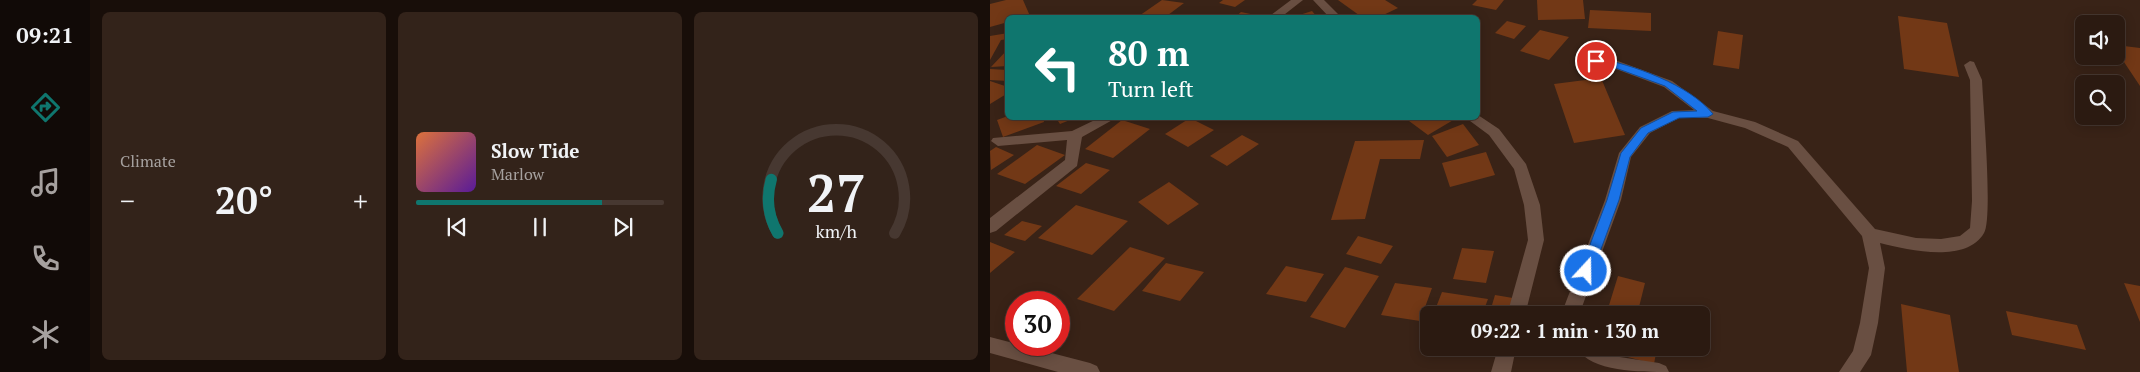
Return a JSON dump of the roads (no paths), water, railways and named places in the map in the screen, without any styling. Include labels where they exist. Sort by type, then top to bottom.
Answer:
[{"type":"street","points":[[1276,15],[1298,0]]},
{"type":"street","points":[[1318,0],[1334,15]]},
{"type":"street","points":[[1581,58],[1612,63],[1668,84],[1708,114]]},
{"type":"street","points":[[1870,234],[1902,243],[1931,245],[1964,242],[1978,230],[1980,201],[1976,80],[1970,64]]},
{"type":"street","points":[[1573,306],[1613,200],[1624,156],[1645,130],[1677,114],[1708,114],[1750,125],[1793,144],[1824,177],[1870,234],[1877,268],[1870,323],[1862,355],[1849,372]]},
{"type":"street","points":[[998,141],[1075,135],[1105,120]]},
{"type":"street","points":[[1476,120],[1494,132],[1521,168],[1532,205],[1536,240],[1518,306]]},
{"type":"street","points":[[990,226],[1072,162],[1075,135]]},
{"type":"street","points":[[990,346],[1090,372]]},
{"type":"street","points":[[1501,372],[1505,356]]},
{"type":"street","points":[[1598,356],[1609,364],[1659,372]]}]
